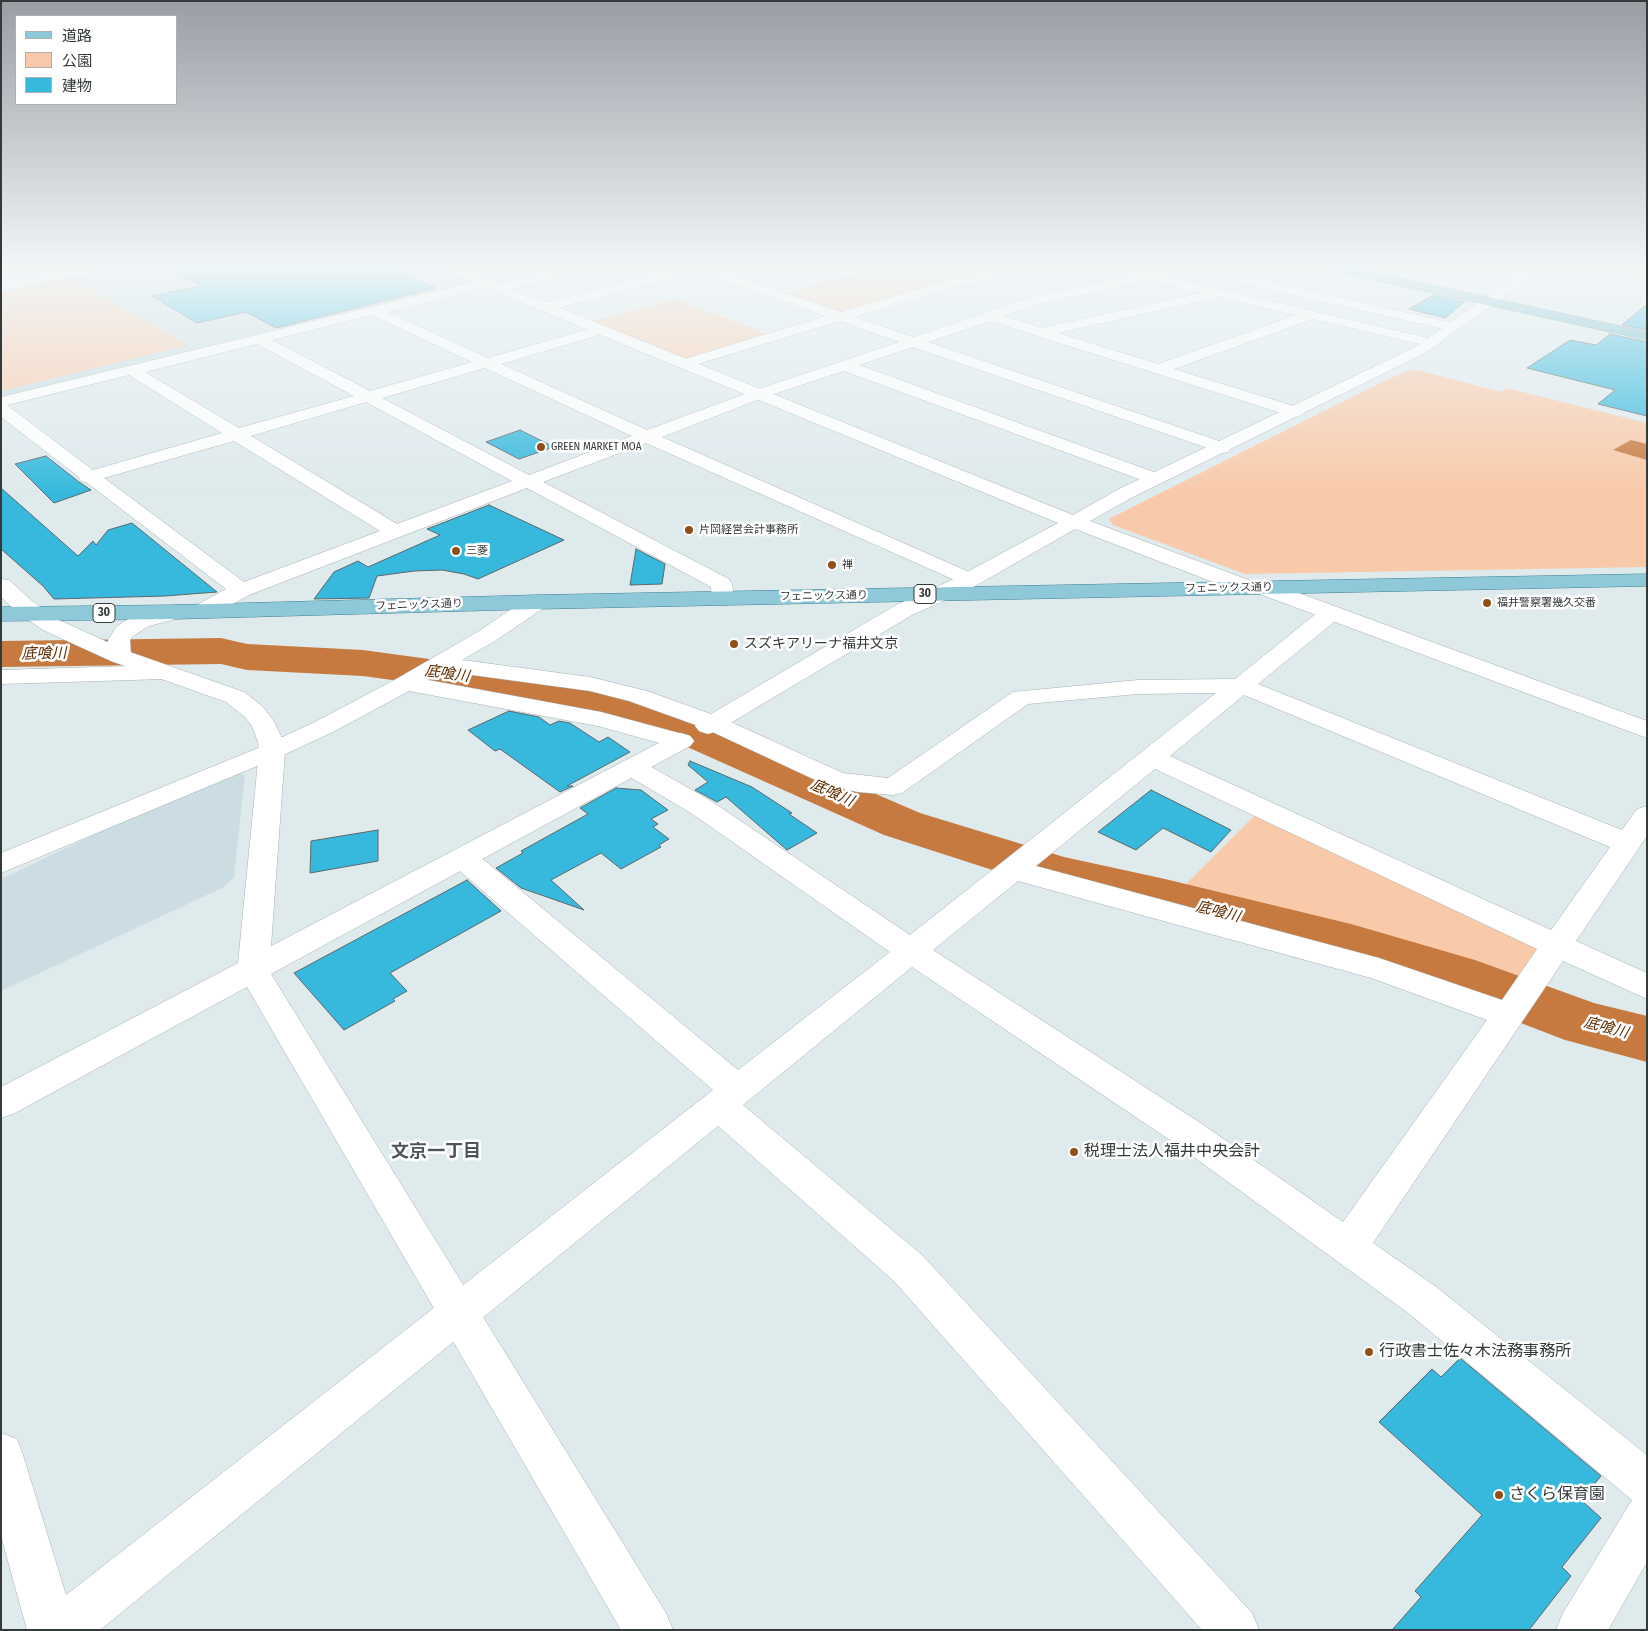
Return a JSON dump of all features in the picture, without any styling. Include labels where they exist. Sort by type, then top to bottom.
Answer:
[{"type":"main road","name":"フェニックス通り","points":[[1,614],[203,612],[537,602],[1647,580]]},
{"type":"street","points":[[1,402],[245,342]]},
{"type":"street","points":[[264,342],[721,584],[723,598]]},
{"type":"street","points":[[443,342],[646,436],[968,580]]},
{"type":"street","points":[[88,477],[560,342]]},
{"type":"street","points":[[631,342],[1074,522],[1331,613],[1647,730]]},
{"type":"street","points":[[686,364],[759,342]]},
{"type":"street","points":[[203,612],[241,590],[394,531],[759,394],[910,342]]},
{"type":"street","points":[[916,342],[1222,448]]},
{"type":"street","points":[[1070,342],[1294,412]]},
{"type":"street","points":[[1157,370],[1235,342]]},
{"type":"street","points":[[711,725],[904,610],[968,580],[1155,479],[1222,448],[1432,343]]},
{"type":"street","points":[[843,365],[1155,479]]},
{"type":"street","points":[[131,370],[394,531]]},
{"type":"street","points":[[1,409],[88,477],[241,590]]},
{"type":"street","points":[[1,585],[33,613],[77,638],[120,647],[160,671],[223,692],[244,703],[264,725],[271,742],[272,751],[253,971],[649,1630]]},
{"type":"street","points":[[1,864],[272,751],[324,727],[440,664],[487,636],[537,602]]},
{"type":"street","points":[[120,647],[128,629],[141,621],[175,612]]},
{"type":"street","points":[[61,1630],[1043,846],[1331,613]]},
{"type":"street","points":[[440,664],[590,684],[638,696],[836,779],[858,784],[893,787],[1022,697],[1138,687],[1242,686],[1627,843]]},
{"type":"street","points":[[1,677],[160,671]]},
{"type":"street","points":[[1,1104],[681,741],[601,719],[406,683]]},
{"type":"street","points":[[1152,758],[1647,987]]},
{"type":"street","points":[[632,767],[701,807],[911,951],[1189,1134],[1421,1299],[1647,1484]]},
{"type":"street","points":[[1348,1247],[1647,815]]},
{"type":"street","points":[[463,858],[727,1098],[908,1268],[1236,1630]]},
{"type":"street","points":[[1013,870],[1515,1006]]},
{"type":"street","points":[[1,1455],[52,1630]]},
{"type":"street","points":[[1580,1630],[1647,1517]]},
{"type":"shaded area","points":[[1,342],[237,342],[1,400]]},
{"type":"shaded area","points":[[1631,440],[1647,444],[1647,460],[1613,450]]},
{"type":"shaded area","points":[[236,772],[245,775],[234,877],[222,888],[1,991],[1,879],[123,821]]},
{"type":"green space","points":[[1,342],[183,342],[188,345],[1,391]]},
{"type":"green space","points":[[634,342],[757,342],[686,363]]},
{"type":"green space","points":[[1413,369],[1501,392],[1507,388],[1647,423],[1647,567],[1245,574],[1113,525],[1109,519],[1390,378]]},
{"type":"green space","points":[[1262,808],[1557,945],[1522,996],[1176,894]]},
{"type":"building","points":[[1567,342],[1596,345],[1600,342],[1647,342],[1647,416],[1598,404],[1615,390],[1527,368]]},
{"type":"building","points":[[520,430],[554,447],[519,459],[486,442]]},
{"type":"building","points":[[46,456],[91,490],[54,503],[15,464]]},
{"type":"building","points":[[1,488],[78,556],[93,541],[96,545],[108,530],[132,523],[217,592],[165,596],[54,599],[43,586],[1,549]]},
{"type":"building","points":[[489,505],[564,540],[478,579],[442,570],[414,571],[377,576],[369,598],[314,599],[334,572],[358,561],[368,567],[440,535],[427,529]]},
{"type":"building","points":[[636,549],[665,564],[662,584],[630,585]]},
{"type":"building","points":[[509,711],[539,717],[550,725],[559,721],[570,723],[599,742],[608,737],[630,752],[567,786],[573,786],[560,792],[500,749],[495,751],[468,730]]},
{"type":"building","points":[[690,761],[752,787],[792,813],[789,814],[817,833],[787,850],[726,797],[717,802],[695,790],[708,782],[688,765]]},
{"type":"building","points":[[616,788],[641,790],[668,810],[651,819],[658,824],[653,827],[669,839],[659,845],[661,847],[621,869],[601,853],[551,880],[584,910],[521,888],[496,868],[523,853],[521,851],[588,814],[580,808]]},
{"type":"building","points":[[1151,790],[1231,830],[1211,852],[1163,828],[1136,850],[1098,832]]},
{"type":"building","points":[[378,830],[378,861],[310,873],[311,841]]},
{"type":"building","points":[[467,880],[501,911],[390,973],[407,991],[393,999],[395,1001],[344,1030],[294,973]]},
{"type":"building","points":[[1460,1358],[1601,1476],[1581,1500],[1601,1518],[1562,1567],[1571,1576],[1529,1630],[1392,1630],[1421,1597],[1415,1591],[1482,1515],[1379,1422],[1432,1369],[1441,1377]]},
{"type":"waterway","name":"底喰川","points":[[1,654],[221,651],[247,657],[363,663],[536,687],[614,704],[681,727],[902,824],[1058,873],[1165,897],[1351,944],[1455,975],[1586,1024],[1647,1039]]},
{"type":"place","name":"GREEN MARKET MOA","points":[[541,447]]},
{"type":"place","name":"片岡経営会計事務所","points":[[689,530]]},
{"type":"place","name":"三菱","points":[[456,551]]},
{"type":"place","name":"禅","points":[[832,565]]},
{"type":"place","name":"福井警察署幾久交番","points":[[1487,603]]},
{"type":"place","name":"スズキアリーナ福井文京","points":[[734,644]]},
{"type":"place","name":"税理士法人福井中央会計","points":[[1074,1152]]},
{"type":"place","name":"行政書士佐々木法務事務所","points":[[1369,1352]]},
{"type":"place","name":"さくら保育園","points":[[1499,1495]]},
{"type":"district","name":"文京一丁目","points":[[436,1152]]}]
